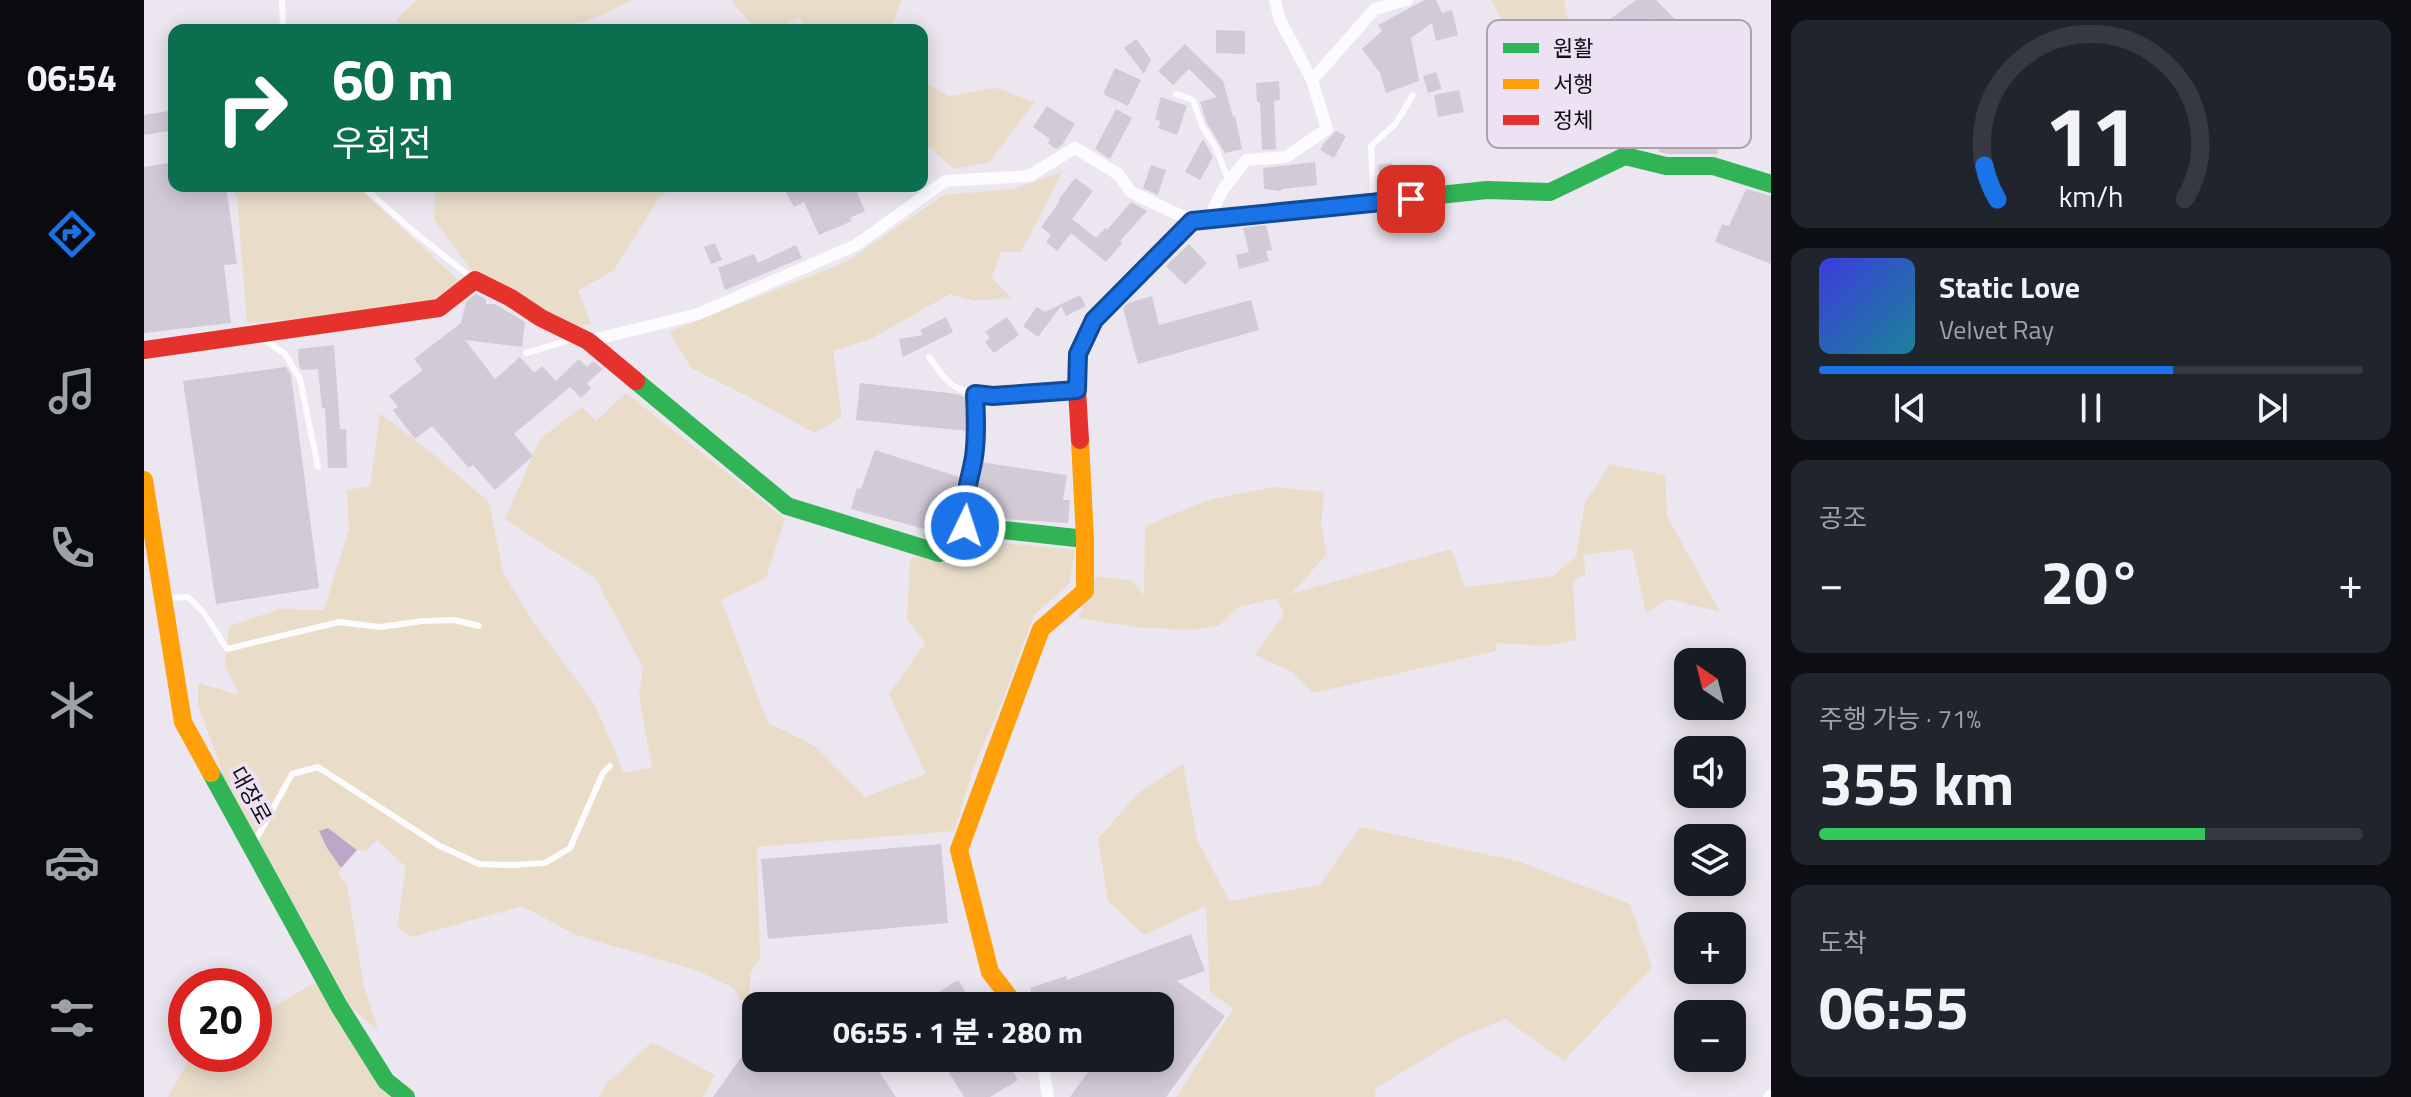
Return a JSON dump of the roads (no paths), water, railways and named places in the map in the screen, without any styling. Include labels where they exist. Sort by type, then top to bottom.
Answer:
[{"type":"street","points":[[1005,992],[990,972],[959,850],[1041,629],[1085,591],[1078,354],[1094,320],[1200,219],[1246,160],[1286,157],[1327,129],[1312,80],[1280,20],[1275,0]]},
{"type":"street","points":[[1312,80],[1375,9],[1407,0]]},
{"type":"street","points":[[584,339],[698,314],[856,245],[945,181],[1029,176],[1075,148],[1118,174],[1131,192],[1200,219],[1487,190],[1550,192],[1625,156],[1666,166],[1713,166],[1771,184]]},
{"type":"street","points":[[144,350],[439,308],[475,280],[584,339],[787,506],[939,553],[1003,530],[1085,539]]},
{"type":"street","name":"대장로","points":[[144,480],[183,722],[339,1006],[386,1081],[406,1097]]},
{"type":"street","points":[[1044,1072],[1048,1097]]},
{"type":"lane","points":[[282,0],[283,24]]},
{"type":"lane","points":[[1176,94],[1193,100],[1229,182]]},
{"type":"lane","points":[[1373,203],[1371,146],[1396,123],[1413,95]]},
{"type":"lane","points":[[1625,148],[1625,156]]},
{"type":"lane","points":[[369,192],[475,280]]},
{"type":"lane","points":[[259,335],[285,354],[300,379],[318,467]]},
{"type":"lane","points":[[526,353],[584,339]]},
{"type":"lane","points":[[929,357],[952,385],[975,394],[993,396],[1077,390]]},
{"type":"lane","points":[[968,542],[962,510],[978,431],[975,394]]},
{"type":"lane","points":[[164,598],[188,597],[204,613],[227,649],[339,622],[380,627],[454,620],[479,626]]},
{"type":"lane","points":[[252,846],[292,774],[318,767],[438,845],[479,864],[545,863],[570,848],[603,773],[610,766]]}]
